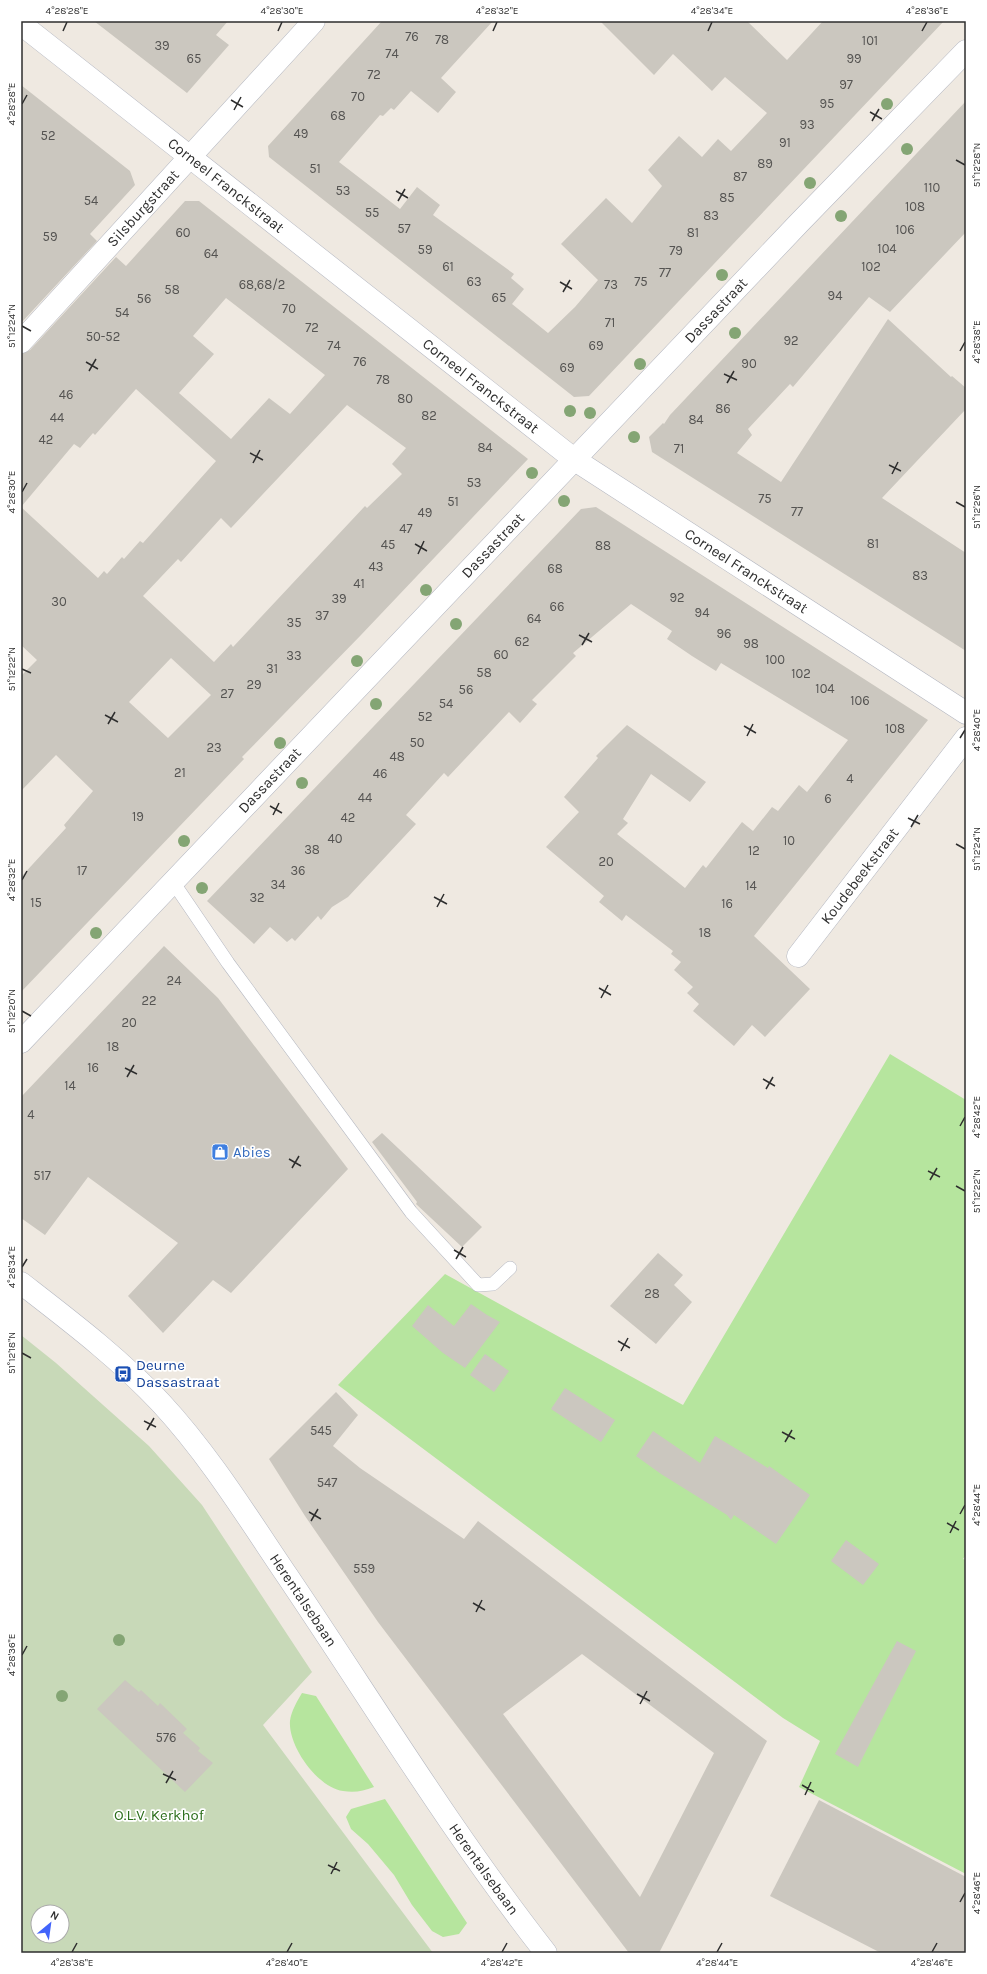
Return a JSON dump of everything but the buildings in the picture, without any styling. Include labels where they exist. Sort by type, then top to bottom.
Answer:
[{"type":"street","name":"Silsburgstraat","points":[[21,342],[314,21]]},
{"type":"street","name":"Corneel Franckstraat","points":[[21,24],[575,460],[966,713]]},
{"type":"street","name":"Dassastraat","points":[[21,1042],[799,223],[966,51]]},
{"type":"street","name":"Koudebeekstraat","points":[[798,956],[966,738]]},
{"type":"street","name":"Herentalsebaan","points":[[21,1283],[99,1344],[128,1370],[187,1432],[300,1594],[464,1842],[546,1953]]},
{"type":"lane","points":[[173,882],[228,963],[411,1212],[478,1285],[493,1284],[510,1268]]},
{"type":"green space","points":[[890,1054],[966,1100],[966,1555],[963,1559],[966,1560],[966,1874],[799,1787],[820,1741],[783,1718],[338,1385],[445,1274],[683,1405]]},
{"type":"green space","name":"O.L.V. Kerkhof","points":[[21,1335],[56,1363],[149,1446],[202,1505],[312,1672],[263,1725],[433,1953],[21,1953]]},
{"type":"green space","points":[[302,1693],[316,1696],[374,1787],[355,1792],[333,1788],[315,1774],[306,1764],[294,1742],[290,1721],[296,1703]]},
{"type":"green space","points":[[385,1799],[467,1923],[459,1934],[443,1937],[432,1931],[412,1905],[394,1875],[368,1844],[351,1829],[346,1817],[351,1809]]},
{"type":"place","name":"Abies","points":[[220,1152]]},
{"type":"place","name":"Deurne Dassastraat","points":[[123,1374]]}]
